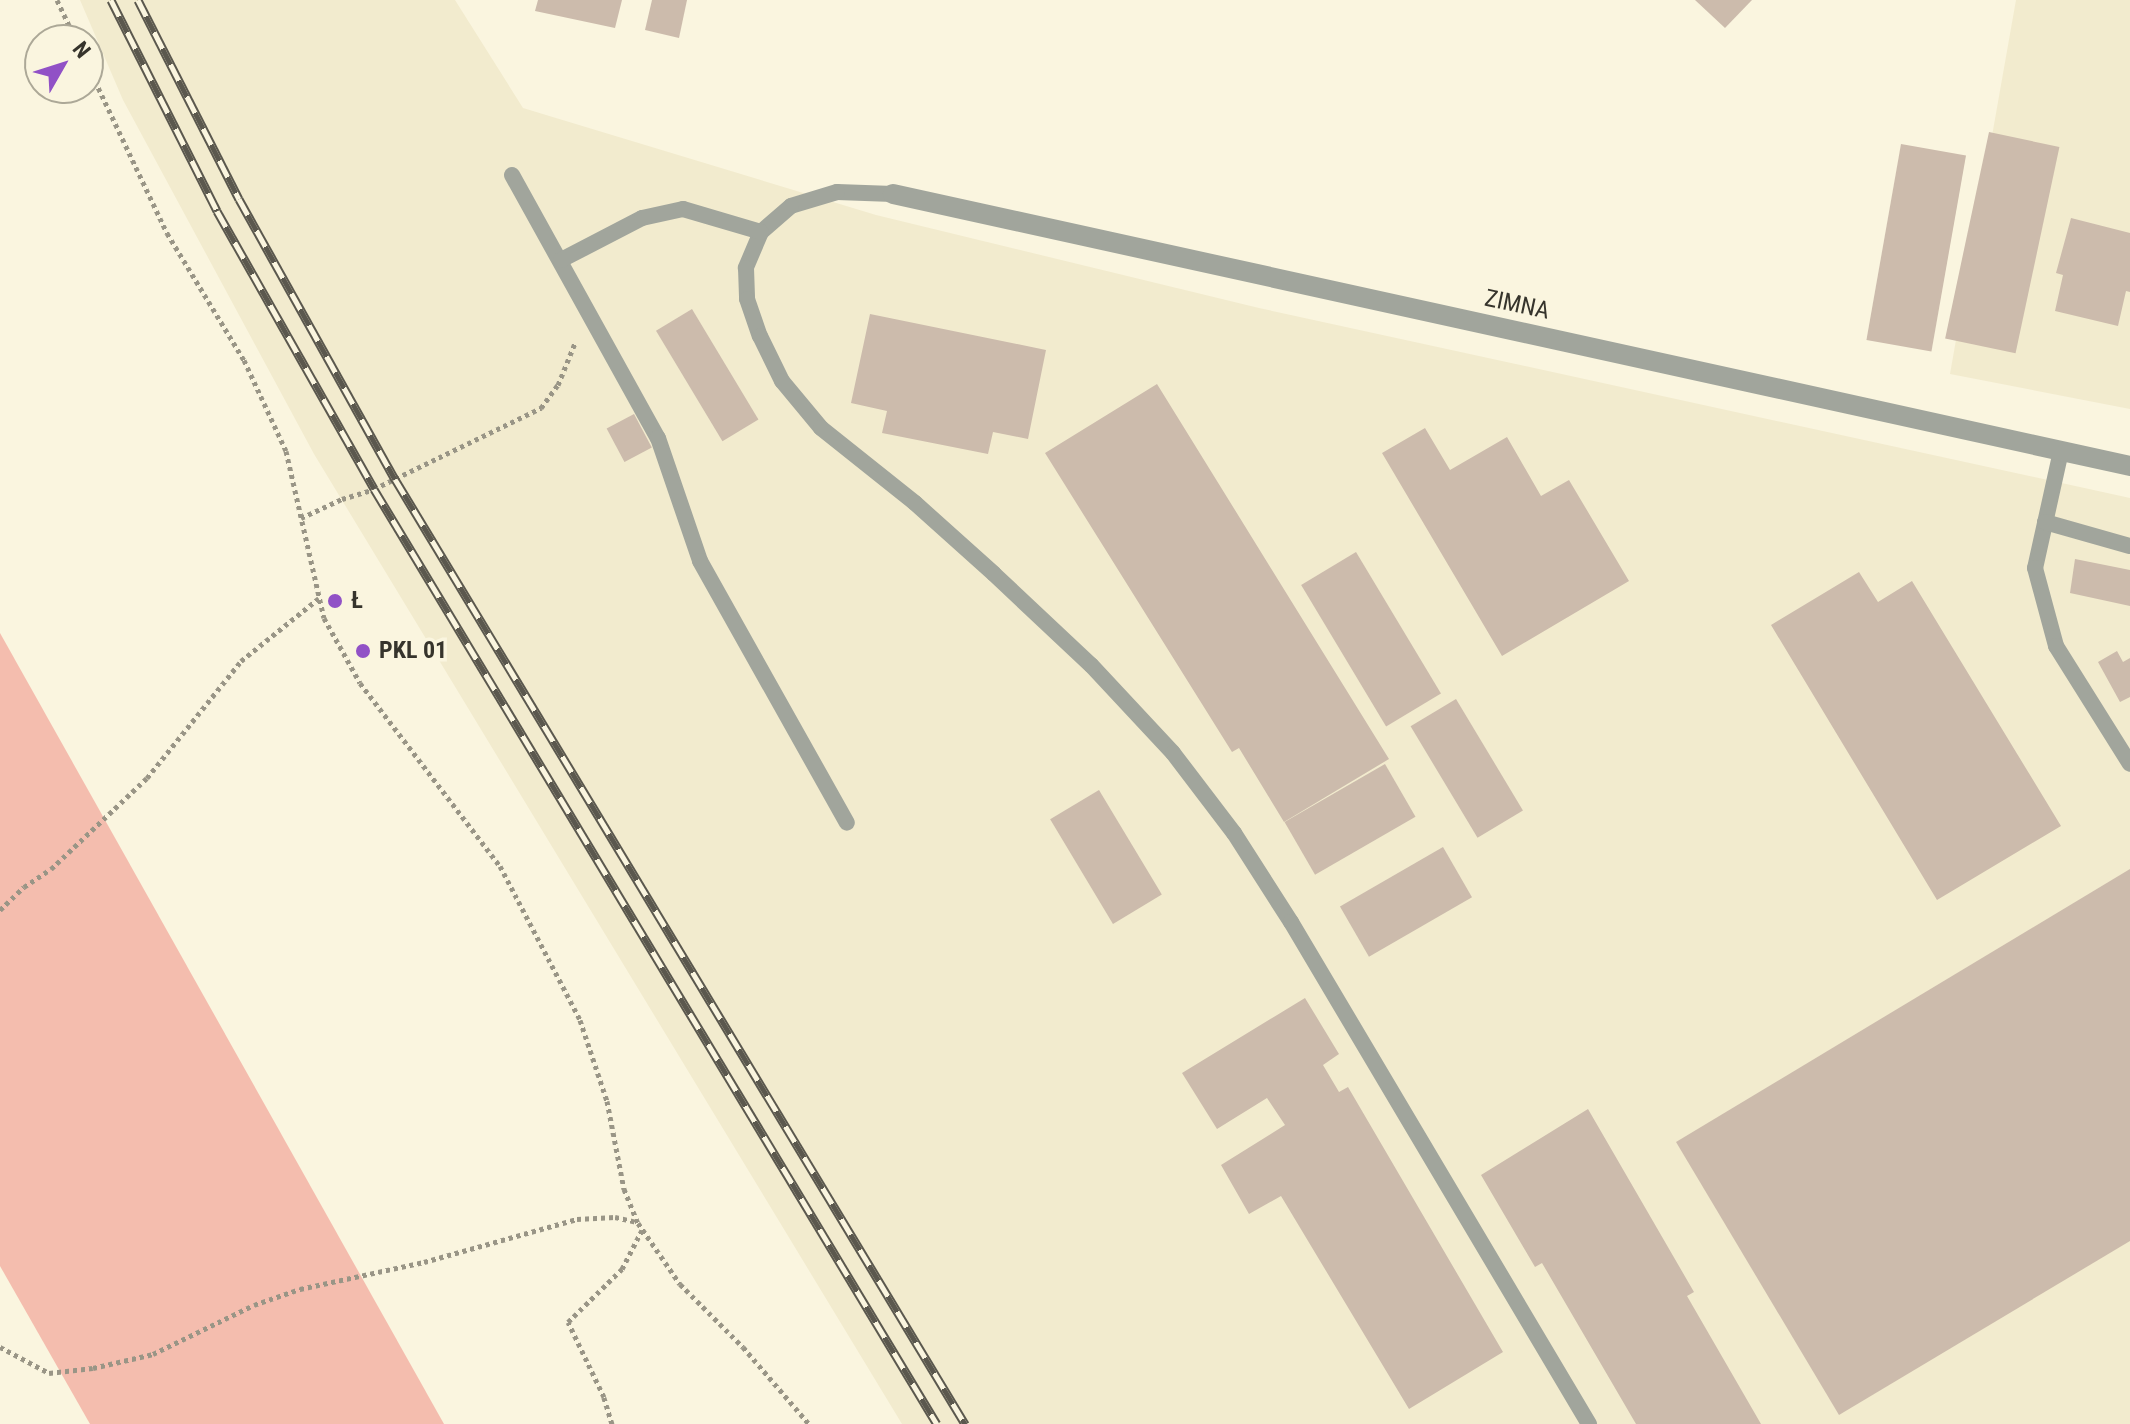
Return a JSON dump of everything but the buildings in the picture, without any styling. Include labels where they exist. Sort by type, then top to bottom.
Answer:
[{"type":"street","name":"ZIMNA","points":[[893,194],[2130,466]]},
{"type":"lane","points":[[512,175],[658,438],[700,561],[847,823]]},
{"type":"lane","points":[[893,194],[837,192],[791,206],[761,232],[746,268],[747,299],[760,336],[782,381],[821,428],[915,503],[1091,665],[1173,753],[1234,833],[1291,922],[1589,1424]]},
{"type":"lane","points":[[561,260],[642,218],[683,209],[761,232]]},
{"type":"lane","points":[[2061,451],[2035,568],[2056,646],[2130,764]]},
{"type":"lane","points":[[2045,522],[2130,546]]},
{"type":"path","points":[[57,0],[68,24]]},
{"type":"path","points":[[104,100],[167,233],[244,360],[286,451],[324,618],[360,683],[500,866],[580,1020],[607,1101],[624,1189],[638,1223],[680,1284],[743,1347],[809,1424]]},
{"type":"path","points":[[301,518],[342,499],[374,489],[541,408],[558,385],[589,309]]},
{"type":"path","points":[[0,910],[24,887],[51,869],[147,778],[241,661],[319,598]]},
{"type":"path","points":[[0,1347],[49,1373],[93,1368],[153,1354],[254,1305],[300,1289],[424,1262],[577,1219],[615,1217],[638,1223]]},
{"type":"path","points":[[612,1424],[604,1397],[568,1322],[622,1269],[642,1230]]},
{"type":"shaded area","points":[[80,0],[455,0],[523,108],[876,215],[1259,308],[2130,498],[2130,1424],[902,1424],[314,454],[123,100],[104,56],[104,24],[90,24]]},
{"type":"shaded area","points":[[2016,0],[2130,0],[2130,409],[1950,374]]},
{"type":"shaded area","points":[[0,633],[444,1424],[90,1424],[0,1266]]},
{"type":"railway","points":[[111,0],[217,211],[374,489],[937,1424]]},
{"type":"railway","points":[[138,0],[239,199],[395,479],[965,1424]]},
{"type":"place","name":"Ł","points":[[335,601]]},
{"type":"place","name":"PKL 01","points":[[363,651]]}]
